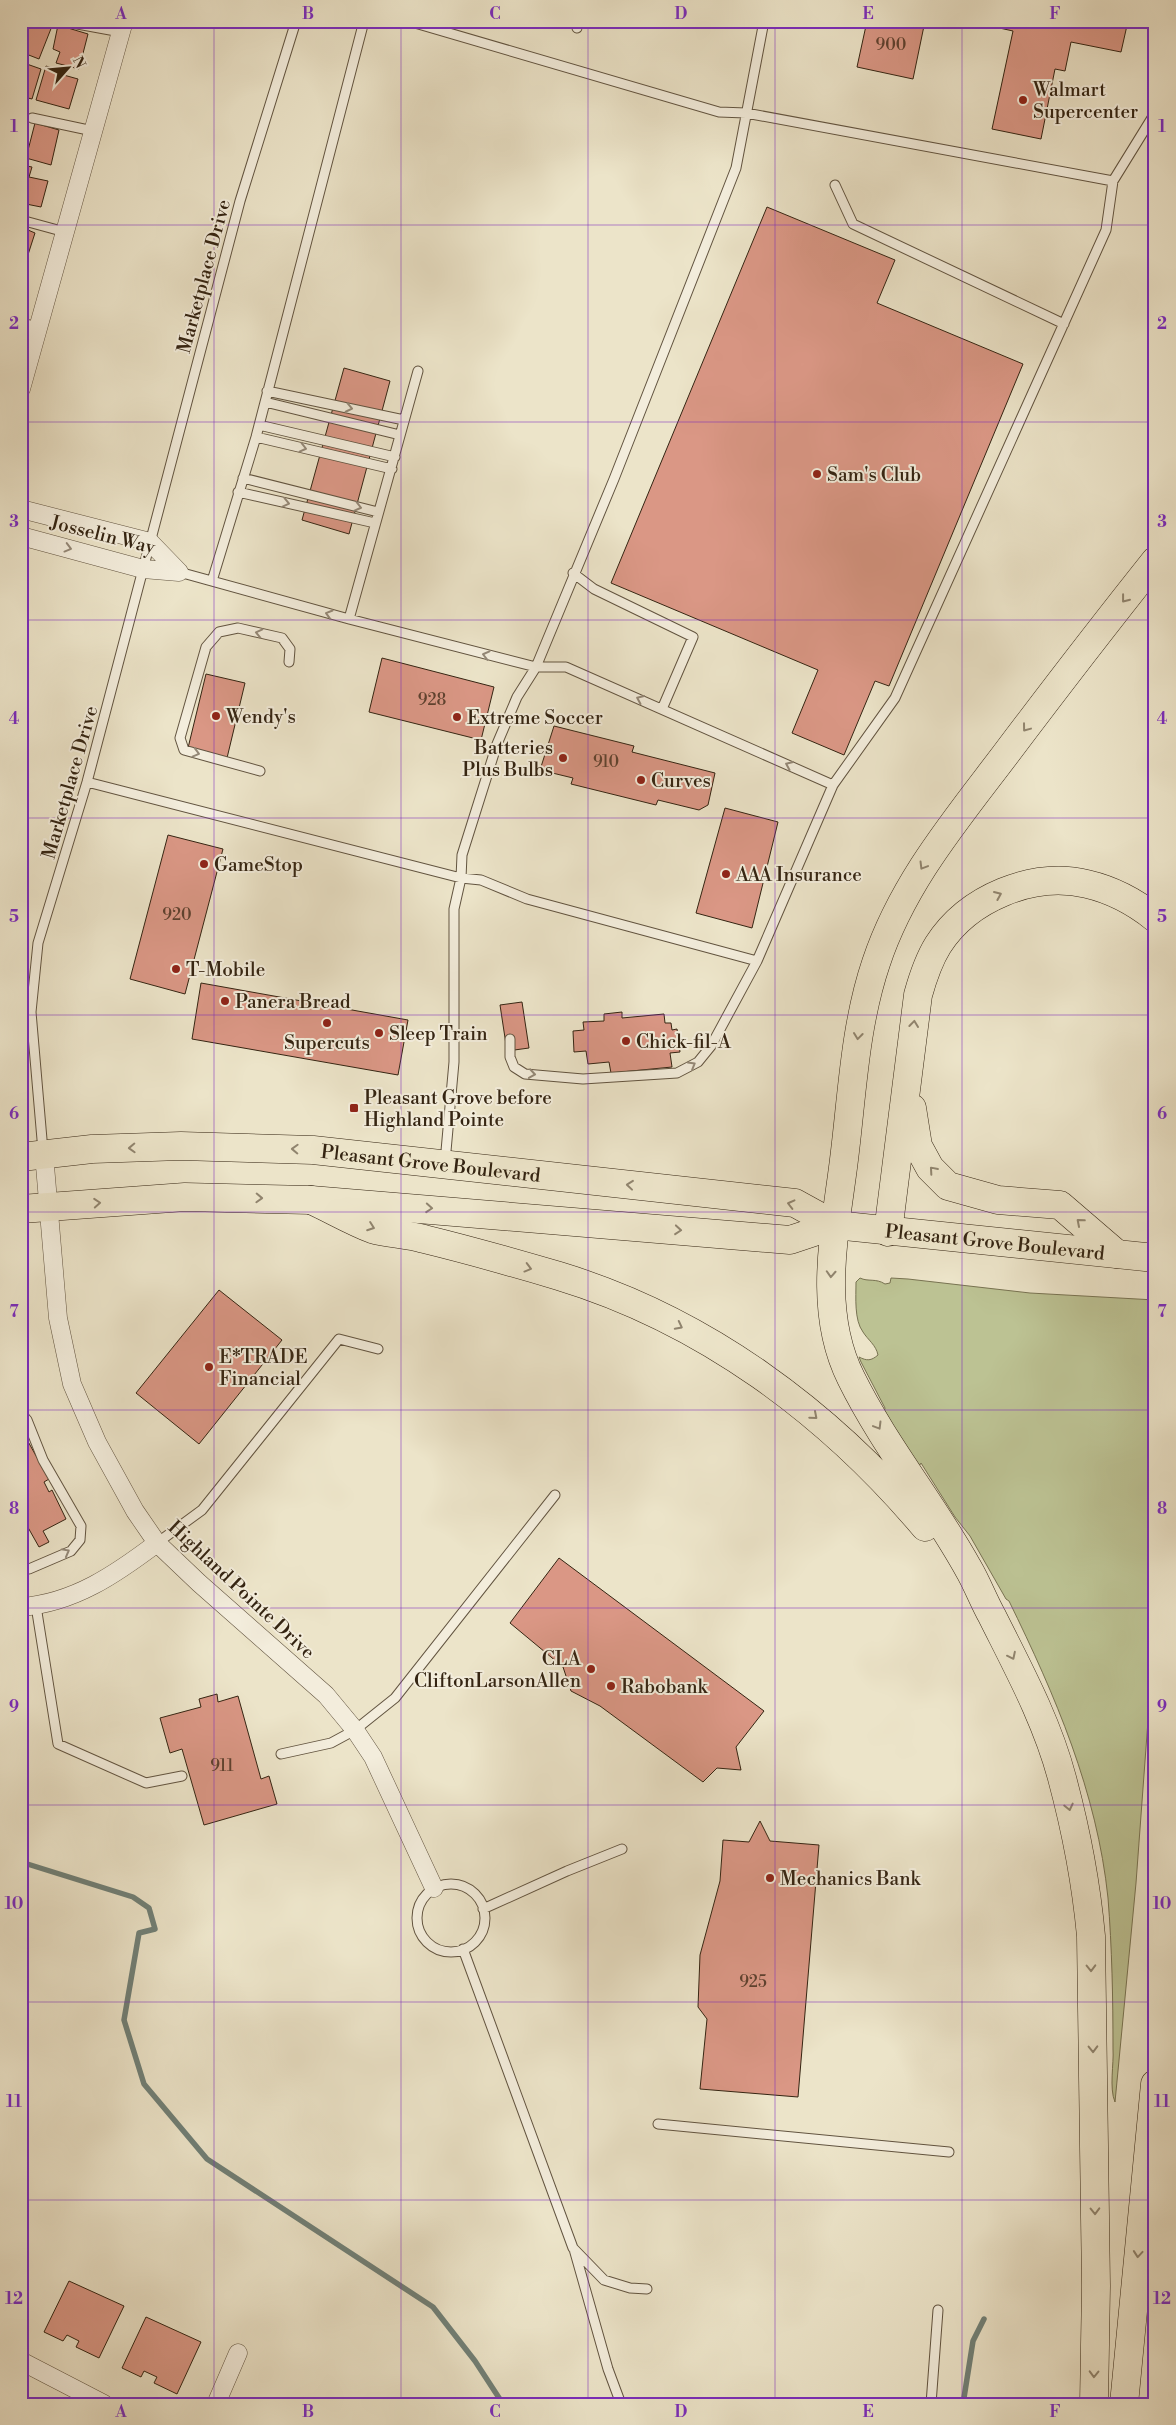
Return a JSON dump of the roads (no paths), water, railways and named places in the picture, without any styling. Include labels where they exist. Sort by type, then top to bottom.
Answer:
[{"type":"main road","points":[[1094,2404],[1096,2286],[1092,2000],[1087,1893],[1061,1774],[1030,1693],[968,1567],[877,1426],[849,1376],[837,1342],[833,1318],[831,1281],[834,1225],[860,1023],[876,964],[898,908],[933,849],[1155,561]]},
{"type":"main road","points":[[888,1232],[901,1120],[910,1072],[918,995],[925,969],[938,945],[952,927],[993,896],[1016,887],[1042,882],[1072,882],[1112,892],[1135,903],[1155,918]]},
{"type":"main road","points":[[910,1072],[913,1124],[918,1146],[930,1168],[948,1186],[998,1200],[1060,1205],[1117,1254]]},
{"type":"main road","name":"Pleasant Grove Boulevard","points":[[32,1156],[181,1146],[313,1150],[795,1203],[834,1225],[1155,1258]]},
{"type":"main road","name":"Pleasant Grove Boulevard","points":[[21,1209],[185,1197],[311,1200],[790,1240],[834,1225]]},
{"type":"main road","points":[[311,1200],[373,1229],[423,1238],[560,1277],[636,1304],[700,1336],[774,1384],[852,1448],[891,1487],[930,1533],[990,1612]]},
{"type":"main road","points":[[1124,2404],[1155,2084]]},
{"type":"street","points":[[21,389],[122,27]]},
{"type":"street","name":"Josselin Way","points":[[21,509],[150,542],[179,572]]},
{"type":"street","name":"Josselin Way","points":[[21,536],[143,569],[179,572]]},
{"type":"street","name":"Highland Pointe Drive","points":[[32,1156],[48,1206],[58,1318],[72,1384],[97,1442],[136,1511],[157,1543],[199,1583],[326,1695],[355,1730],[373,1757],[434,1888]]},
{"type":"street","points":[[29,1607],[94,1586],[114,1575],[157,1543]]},
{"type":"street","points":[[216,2404],[238,2353]]},
{"type":"street","points":[[21,2362],[104,2404]]},
{"type":"lane","points":[[61,21],[122,27]]},
{"type":"lane","name":"Marketplace Drive","points":[[32,1156],[31,1012],[38,943],[87,782],[240,201],[296,21]]},
{"type":"lane","points":[[212,581],[256,437],[364,21]]},
{"type":"lane","points":[[408,21],[720,112],[746,113],[1113,180]]},
{"type":"lane","points":[[445,1165],[454,1062],[454,909],[461,878],[462,855],[497,744],[518,697],[536,667],[573,573],[617,471],[736,168],[764,21]]},
{"type":"lane","points":[[510,1039],[510,1057],[514,1067],[525,1074],[583,1079],[677,1073],[698,1062],[711,1046],[756,960],[833,785],[895,698],[1106,230],[1113,180],[1155,113]]},
{"type":"lane","points":[[32,118],[93,131]]},
{"type":"lane","points":[[835,185],[853,224],[1064,324]]},
{"type":"lane","points":[[21,220],[65,232]]},
{"type":"lane","points":[[21,324],[38,328]]},
{"type":"lane","points":[[349,620],[418,371]]},
{"type":"lane","points":[[268,391],[404,420]]},
{"type":"lane","points":[[265,402],[400,435]]},
{"type":"lane","points":[[259,425],[394,457]]},
{"type":"lane","points":[[256,437],[392,470]]},
{"type":"lane","points":[[243,478],[378,512]]},
{"type":"lane","points":[[238,492],[375,523]]},
{"type":"lane","points":[[179,572],[349,620],[536,667],[566,667],[833,785]]},
{"type":"lane","points":[[573,573],[594,590],[693,637],[662,709]]},
{"type":"lane","points":[[260,771],[184,750],[180,738],[206,647],[219,632],[238,628],[282,638],[290,649],[289,662]]},
{"type":"lane","points":[[87,782],[461,878],[481,880],[527,899],[756,960]]},
{"type":"lane","points":[[157,1543],[202,1510],[339,1339],[378,1349]]},
{"type":"lane","points":[[21,1413],[27,1420],[43,1460],[81,1526],[80,1540],[71,1551],[29,1569],[21,1569]]},
{"type":"lane","points":[[281,1754],[331,1743],[355,1730],[395,1698],[555,1495]]},
{"type":"lane","points":[[29,1607],[58,1744],[146,1784],[182,1776]]},
{"type":"lane","points":[[483,1909],[567,1871],[622,1849]]},
{"type":"lane","points":[[446,1884],[456,1884],[466,1888],[475,1894],[483,1909],[484,1922],[481,1933],[475,1942],[462,1949],[450,1952],[441,1950],[432,1946],[420,1932],[417,1916],[418,1908],[427,1894],[434,1888],[446,1884]]},
{"type":"lane","points":[[462,1949],[573,2248],[608,2369],[621,2404]]},
{"type":"lane","points":[[658,2124],[949,2152]]},
{"type":"lane","points":[[573,2248],[604,2280],[630,2288],[646,2290]]},
{"type":"lane","points":[[931,2404],[938,2310]]},
{"type":"waterway","points":[[21,1862],[133,1897],[149,1908],[155,1929],[139,1933],[124,2020],[144,2084],[207,2159],[433,2307],[475,2361],[503,2404]]},
{"type":"waterway","points":[[963,2404],[973,2341],[984,2319]]},
{"type":"place","name":"Walmart Supercenter","points":[[1023,100]]},
{"type":"place","name":"Sam's Club","points":[[817,474]]},
{"type":"place","name":"Wendy's","points":[[216,716]]},
{"type":"place","name":"Extreme Soccer","points":[[457,717]]},
{"type":"place","name":"Batteries Plus Bulbs","points":[[563,758]]},
{"type":"place","name":"Curves","points":[[641,780]]},
{"type":"place","name":"GameStop","points":[[204,864]]},
{"type":"place","name":"AAA Insurance","points":[[726,874]]},
{"type":"place","name":"T-Mobile","points":[[176,969]]},
{"type":"place","name":"Panera Bread","points":[[225,1001]]},
{"type":"place","name":"Supercuts","points":[[327,1023]]},
{"type":"place","name":"Sleep Train","points":[[379,1033]]},
{"type":"place","name":"Chick-fil-A","points":[[626,1041]]},
{"type":"place","name":"Pleasant Grove before Highland Pointe","points":[[354,1108]]},
{"type":"place","name":"E*TRADE Financial","points":[[209,1367]]},
{"type":"place","name":"CLA CliftonLarsonAllen","points":[[591,1669]]},
{"type":"place","name":"Rabobank","points":[[611,1686]]},
{"type":"place","name":"Mechanics Bank","points":[[770,1878]]}]
